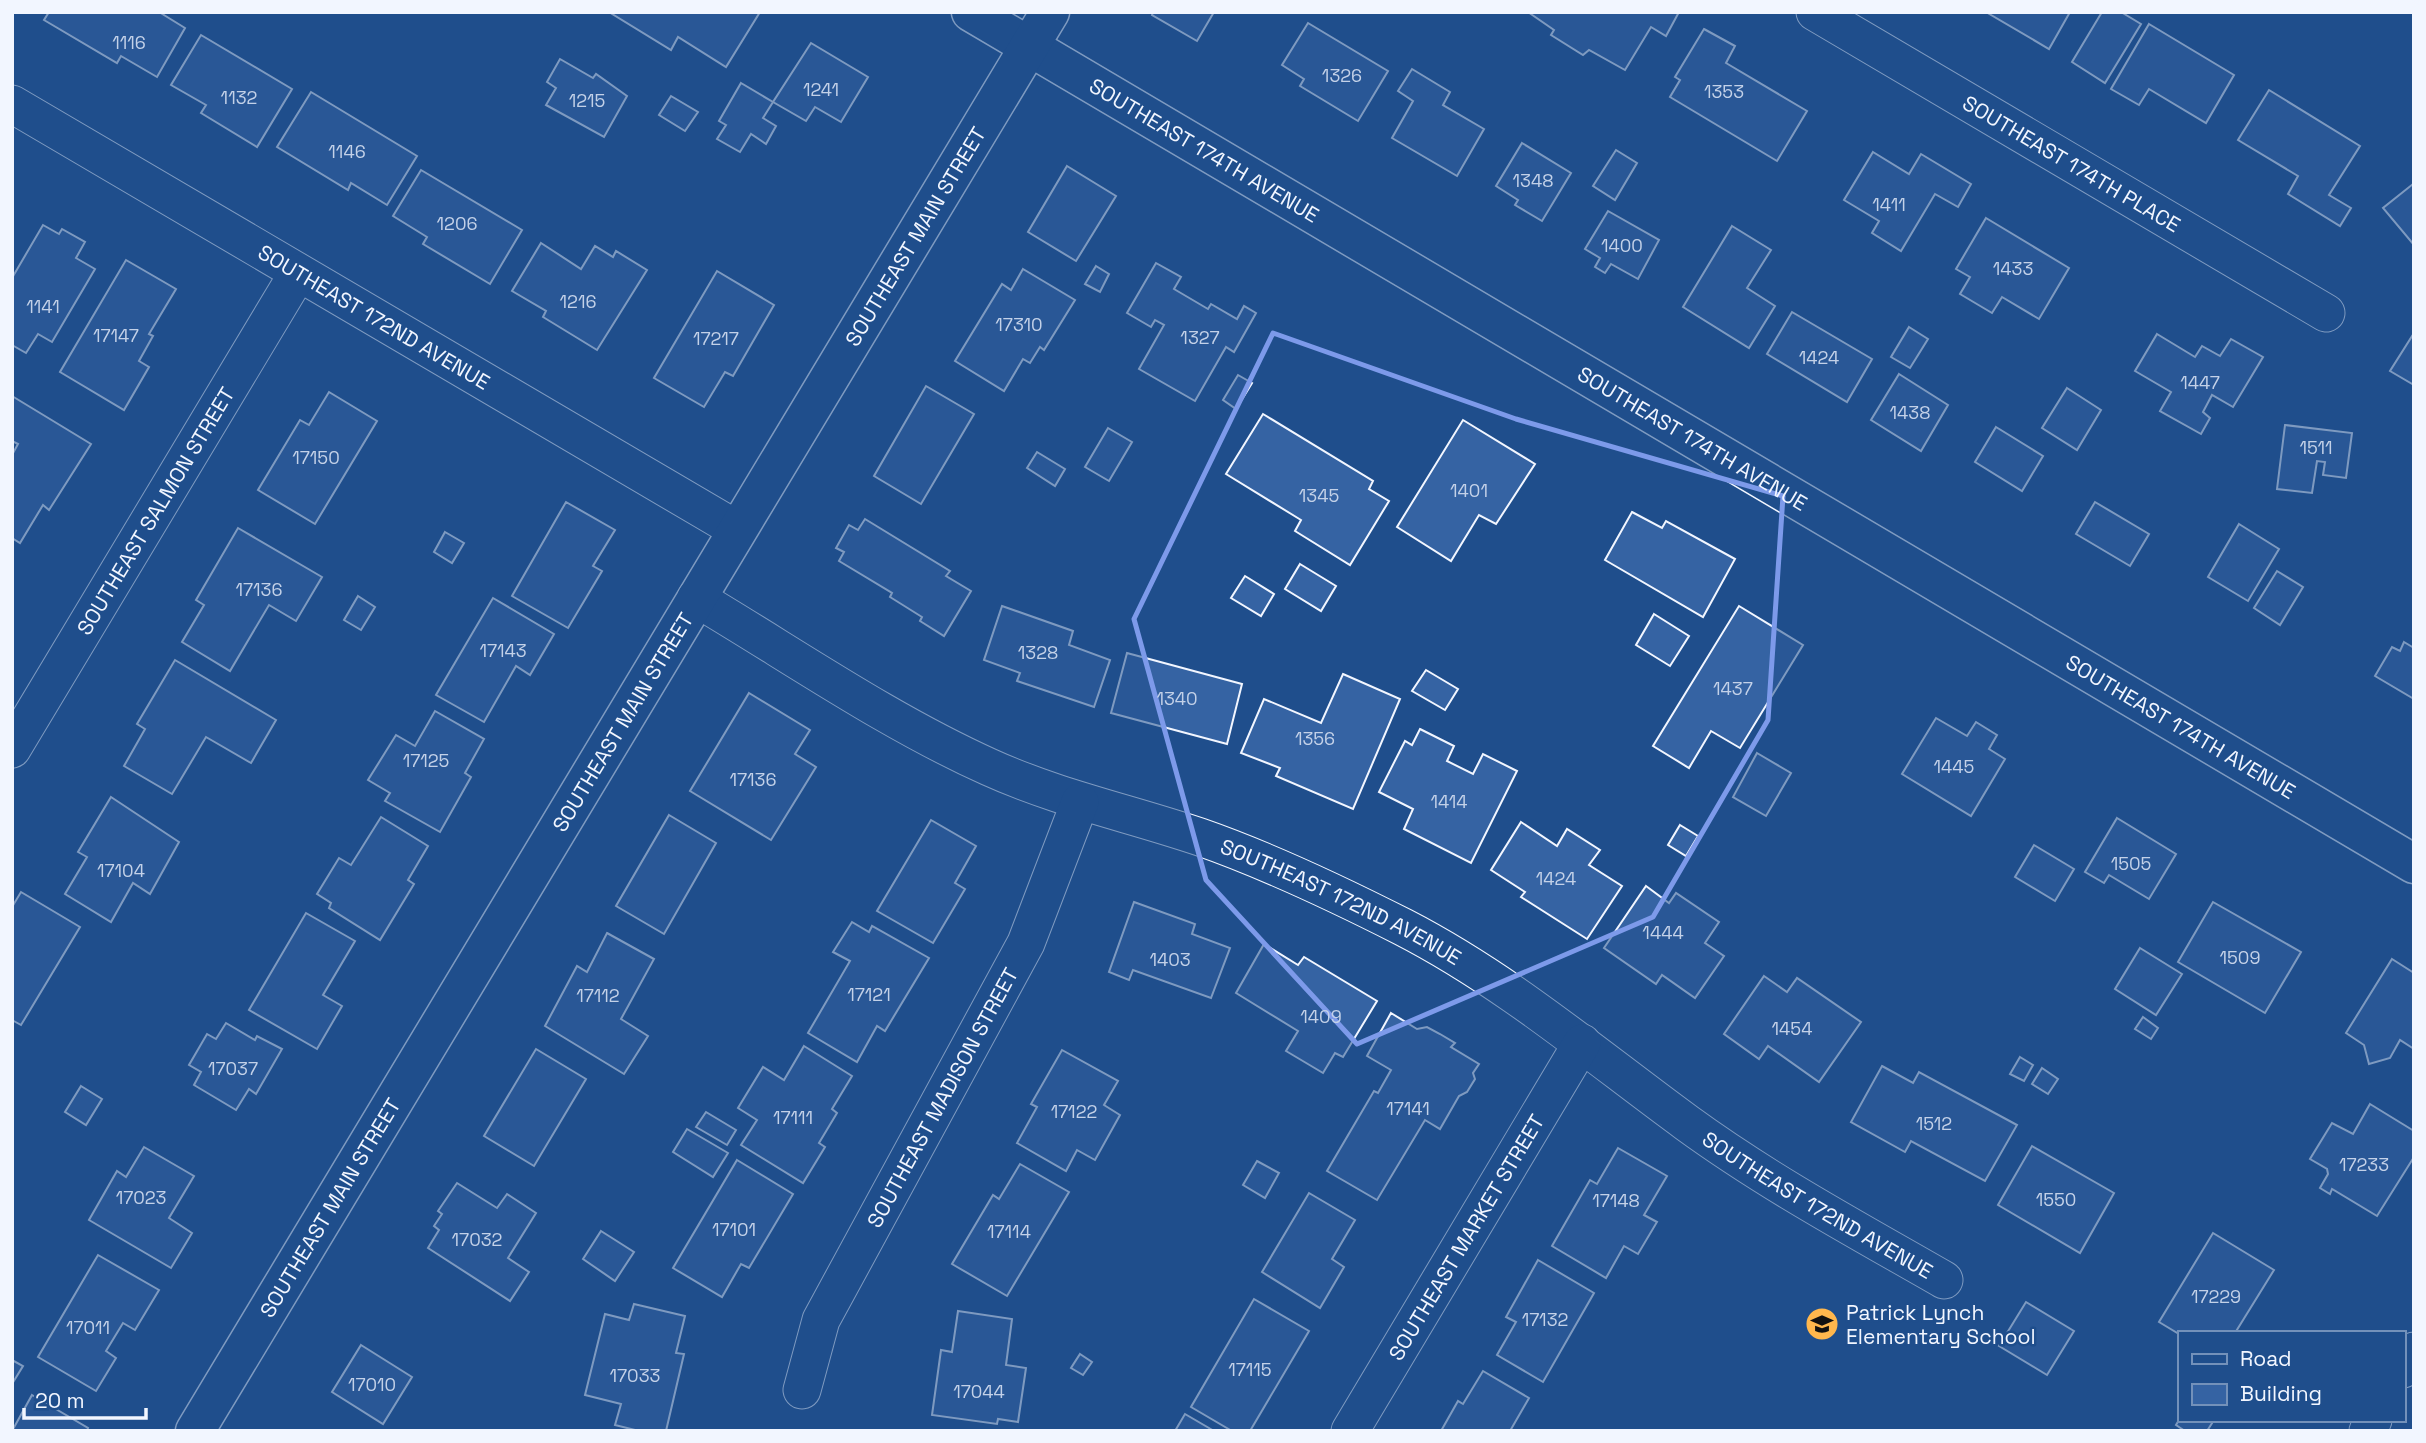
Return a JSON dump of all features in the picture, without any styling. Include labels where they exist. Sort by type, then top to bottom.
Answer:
[{"type":"street","name":"SOUTHEAST 174TH AVENUE","points":[[971,12],[2414,864]]},
{"type":"street","name":"SOUTHEAST MAIN STREET","points":[[195,1431],[736,529],[1050,12]]},
{"type":"street","name":"SOUTHEAST 174TH PLACE","points":[[1815,12],[2326,313]]},
{"type":"street","name":"SOUTHEAST 172ND AVENUE","points":[[12,104],[736,529]]},
{"type":"street","name":"SOUTHEAST SALMON STREET","points":[[12,749],[298,273]]},
{"type":"street","name":"SOUTHEAST 172ND AVENUE","points":[[696,598],[914,729],[988,767],[1080,802],[1201,838],[1321,887],[1407,929],[1483,973],[1582,1043],[1688,1124],[1779,1184],[1944,1280]]},
{"type":"street","name":"SOUTHEAST MADISON STREET","points":[[802,1390],[821,1320],[1026,943],[1080,802]]},
{"type":"street","name":"SOUTHEAST MARKET STREET","points":[[1350,1431],[1582,1043]]},
{"type":"highlighted area","points":[[1273,333],[1516,419],[1783,496],[1768,720],[1653,917],[1357,1044],[1206,880],[1134,619]]},
{"type":"building","points":[[49,12],[159,12],[185,28],[157,77],[121,56],[117,63],[44,20]]},
{"type":"building","points":[[609,12],[760,12],[726,67],[678,37],[671,50]]},
{"type":"building","points":[[1153,12],[1214,12],[1197,41],[1152,15]]},
{"type":"building","points":[[1528,12],[1679,12],[1666,36],[1651,27],[1625,70],[1589,50],[1583,55],[1551,35],[1554,30]]},
{"type":"building","points":[[1986,12],[2070,12],[2049,49]]},
{"type":"building","points":[[2102,12],[2121,12],[2141,24],[2105,83],[2072,62]]},
{"type":"building","points":[[1308,23],[1388,71],[1358,121],[1300,86],[1304,79],[1282,65]]},
{"type":"building","points":[[2149,24],[2234,75],[2206,123],[2149,89],[2139,105],[2111,89]]},
{"type":"building","points":[[1704,29],[1735,46],[1726,63],[1807,111],[1777,161],[1670,97],[1680,80],[1675,77]]},
{"type":"building","points":[[201,35],[292,89],[257,147],[201,113],[206,105],[171,85]]},
{"type":"building","points":[[811,43],[868,77],[841,122],[815,107],[806,121],[773,102]]},
{"type":"building","points":[[560,59],[593,78],[596,74],[627,96],[604,137],[546,105],[556,88],[547,82]]},
{"type":"building","points":[[1412,69],[1450,92],[1443,105],[1484,129],[1457,176],[1392,138],[1413,101],[1398,91]]},
{"type":"building","points":[[741,83],[773,102],[763,118],[776,126],[766,144],[751,134],[740,152],[717,139],[726,125],[719,121]]},
{"type":"building","points":[[2269,90],[2360,146],[2329,195],[2351,208],[2340,226],[2288,194],[2298,176],[2238,140]]},
{"type":"building","points":[[311,92],[417,156],[387,205],[351,183],[348,190],[277,147]]},
{"type":"building","points":[[671,96],[698,112],[685,131],[659,115]]},
{"type":"building","points":[[1522,143],[1571,173],[1542,221],[1515,205],[1518,200],[1496,186]]},
{"type":"building","points":[[1616,150],[1637,163],[1615,200],[1593,186]]},
{"type":"building","points":[[1873,152],[1909,174],[1921,154],[1971,184],[1958,207],[1935,194],[1901,251],[1872,233],[1879,221],[1844,200]]},
{"type":"building","points":[[1067,166],[1116,196],[1076,261],[1028,232]]},
{"type":"building","points":[[421,170],[522,230],[490,284],[423,244],[427,237],[393,216]]},
{"type":"building","points":[[2414,185],[2414,245],[2383,208]]},
{"type":"building","points":[[1608,211],[1659,240],[1638,279],[1611,264],[1605,273],[1595,267],[1600,258],[1585,249]]},
{"type":"building","points":[[1986,218],[2069,268],[2039,319],[2002,297],[1992,313],[1960,294],[1970,277],[1956,269]]},
{"type":"building","points":[[43,225],[59,234],[62,229],[85,242],[76,258],[95,269],[52,342],[38,334],[26,353],[12,345],[12,278]]},
{"type":"building","points":[[1732,226],[1771,250],[1747,288],[1775,306],[1749,348],[1683,307]]},
{"type":"building","points":[[541,243],[581,269],[595,246],[613,257],[616,251],[647,270],[597,350],[543,317],[546,311],[512,291]]},
{"type":"building","points":[[126,260],[176,289],[149,334],[153,336],[139,361],[149,367],[124,410],[60,372]]},
{"type":"building","points":[[1156,263],[1181,277],[1174,289],[1208,309],[1211,304],[1237,319],[1244,306],[1256,313],[1234,352],[1226,347],[1195,401],[1139,369],[1164,325],[1155,320],[1151,327],[1127,313]]},
{"type":"building","points":[[1096,266],[1109,274],[1100,292],[1085,284]]},
{"type":"building","points":[[1023,269],[1075,300],[1044,350],[1040,347],[1030,363],[1023,359],[1004,391],[955,361],[1002,284],[1011,290]]},
{"type":"building","points":[[717,271],[774,305],[733,376],[725,372],[704,407],[654,378]]},
{"type":"building","points":[[1792,312],[1872,359],[1847,402],[1767,354]]},
{"type":"building","points":[[1909,327],[1928,339],[1910,368],[1891,357]]},
{"type":"building","points":[[2414,333],[2414,385],[2390,371]]},
{"type":"building","points":[[2157,334],[2195,357],[2202,346],[2220,356],[2231,339],[2263,357],[2233,407],[2212,395],[2203,412],[2210,418],[2201,434],[2160,411],[2171,392],[2135,371]]},
{"type":"building","points":[[1899,374],[1948,405],[1921,451],[1871,420]]},
{"type":"building","points":[[1238,375],[1252,383],[1236,409],[1223,400]]},
{"type":"building","points":[[926,386],[974,414],[921,504],[874,476]]},
{"type":"building","points":[[2067,388],[2101,410],[2077,450],[2042,428]]},
{"type":"building","points":[[329,392],[377,421],[315,524],[258,490],[300,420],[309,425]]},
{"type":"building","points":[[12,396],[91,444],[49,510],[43,505],[20,543],[12,538],[12,455],[18,444],[12,441]]},
{"type":"building","points":[[1263,414],[1373,481],[1369,489],[1389,501],[1350,565],[1295,531],[1301,520],[1226,474]]},
{"type":"building","points":[[1463,420],[1535,464],[1496,524],[1479,515],[1451,561],[1397,527]]},
{"type":"building","points":[[2285,425],[2352,433],[2346,478],[2323,475],[2325,462],[2317,461],[2312,493],[2277,489]]},
{"type":"building","points":[[1996,427],[2043,456],[2022,491],[1975,462]]},
{"type":"building","points":[[1108,428],[1132,442],[1109,481],[1085,467]]},
{"type":"building","points":[[1037,452],[1065,469],[1055,486],[1027,468]]},
{"type":"building","points":[[566,502],[615,530],[593,566],[602,571],[568,628],[512,596]]},
{"type":"building","points":[[2095,502],[2149,534],[2130,566],[2076,534]]},
{"type":"building","points":[[1632,512],[1662,528],[1666,521],[1735,559],[1703,617],[1605,560]]},
{"type":"building","points":[[865,519],[950,571],[946,576],[971,591],[944,636],[920,621],[922,617],[890,597],[892,593],[839,561],[844,552],[836,548],[849,525],[858,530]]},
{"type":"building","points":[[2239,524],[2279,549],[2248,601],[2208,577]]},
{"type":"building","points":[[238,528],[322,577],[296,621],[269,605],[230,671],[182,642],[204,605],[196,600]]},
{"type":"building","points":[[445,532],[464,543],[452,563],[434,552]]},
{"type":"building","points":[[1300,564],[1336,586],[1321,611],[1285,589]]},
{"type":"building","points":[[2277,571],[2303,587],[2280,625],[2254,608]]},
{"type":"building","points":[[1245,576],[1274,594],[1261,616],[1231,598]]},
{"type":"building","points":[[358,596],[375,607],[361,630],[344,620]]},
{"type":"building","points":[[493,598],[554,634],[530,675],[516,666],[484,722],[436,695]]},
{"type":"building","points":[[1002,606],[1073,631],[1069,645],[1110,660],[1094,707],[1017,681],[1020,673],[984,660]]},
{"type":"building","points":[[1739,606],[1803,645],[1740,748],[1711,731],[1689,768],[1653,746]]},
{"type":"building","points":[[1654,614],[1689,636],[1670,666],[1636,645]]},
{"type":"building","points":[[2404,642],[2414,648],[2414,699],[2375,676],[2392,647],[2400,651]]},
{"type":"building","points":[[1127,653],[1242,684],[1227,744],[1111,713]]},
{"type":"building","points":[[175,660],[276,720],[251,763],[206,737],[172,794],[124,766],[145,729],[137,724]]},
{"type":"building","points":[[1426,670],[1458,689],[1445,710],[1412,691]]},
{"type":"building","points":[[1343,674],[1400,699],[1353,809],[1276,776],[1280,768],[1241,753],[1264,699],[1321,723]]},
{"type":"building","points":[[749,693],[810,730],[795,754],[816,767],[771,840],[690,791]]},
{"type":"building","points":[[435,711],[484,739],[465,773],[471,777],[440,832],[385,801],[390,793],[368,780],[396,735],[415,746]]},
{"type":"building","points":[[1936,718],[1967,736],[1976,722],[1997,735],[1989,749],[2005,759],[1971,816],[1902,774]]},
{"type":"building","points":[[1420,729],[1454,746],[1447,761],[1473,774],[1483,754],[1517,771],[1471,863],[1404,829],[1413,809],[1379,792],[1405,741],[1412,745]]},
{"type":"building","points":[[1757,753],[1791,773],[1766,816],[1733,797]]},
{"type":"building","points":[[111,797],[179,842],[150,894],[133,883],[111,922],[65,894],[87,857],[78,852]]},
{"type":"building","points":[[669,815],[716,843],[664,934],[616,906]]},
{"type":"building","points":[[381,817],[428,846],[408,880],[414,884],[380,940],[329,908],[331,903],[317,894],[339,858],[351,865]]},
{"type":"building","points":[[2117,818],[2176,854],[2149,899],[2109,875],[2104,883],[2085,872]]},
{"type":"building","points":[[931,820],[976,846],[955,883],[965,889],[933,943],[877,911]]},
{"type":"building","points":[[1521,822],[1557,846],[1567,829],[1600,850],[1589,865],[1622,886],[1587,939],[1521,897],[1525,892],[1491,870]]},
{"type":"building","points":[[1680,825],[1698,836],[1686,856],[1668,845]]},
{"type":"building","points":[[2034,845],[2074,869],[2055,901],[2015,877]]},
{"type":"building","points":[[1646,886],[1669,903],[1676,893],[1719,922],[1705,943],[1724,956],[1695,998],[1662,975],[1656,984],[1604,948]]},
{"type":"building","points":[[21,892],[80,927],[21,1025],[12,1020],[12,907]]},
{"type":"building","points":[[1134,902],[1195,924],[1192,934],[1230,948],[1211,998],[1133,970],[1129,980],[1109,972]]},
{"type":"building","points":[[2213,902],[2301,952],[2265,1013],[2178,962]]},
{"type":"building","points":[[306,913],[355,941],[323,995],[342,1006],[317,1049],[249,1010]]},
{"type":"building","points":[[852,922],[869,932],[872,926],[929,958],[885,1031],[877,1026],[857,1062],[808,1033],[850,961],[833,952]]},
{"type":"building","points":[[607,933],[654,959],[621,1019],[648,1036],[624,1074],[545,1026],[577,966],[587,972]]},
{"type":"building","points":[[1264,944],[1298,965],[1304,957],[1377,1001],[1343,1057],[1335,1053],[1323,1073],[1286,1051],[1298,1031],[1236,993]]},
{"type":"building","points":[[2140,948],[2182,974],[2156,1015],[2115,989]]},
{"type":"building","points":[[2392,959],[2414,973],[2414,1049],[2400,1040],[2390,1058],[2369,1064],[2364,1045],[2346,1033]]},
{"type":"building","points":[[1764,976],[1787,992],[1797,978],[1861,1022],[1819,1082],[1768,1046],[1759,1059],[1724,1034]]},
{"type":"building","points":[[1391,1013],[1417,1029],[1427,1027],[1440,1034],[1455,1043],[1451,1047],[1479,1064],[1473,1073],[1475,1079],[1467,1092],[1459,1096],[1440,1129],[1425,1120],[1377,1200],[1327,1171],[1374,1091],[1378,1093],[1391,1070],[1367,1056]]},
{"type":"building","points":[[2143,1017],[2158,1028],[2151,1039],[2135,1029]]},
{"type":"building","points":[[226,1023],[255,1040],[257,1036],[282,1049],[256,1094],[249,1089],[236,1110],[194,1085],[201,1072],[189,1065],[207,1034],[216,1039]]},
{"type":"building","points":[[804,1046],[852,1076],[832,1109],[837,1113],[819,1143],[825,1147],[803,1183],[741,1145],[757,1120],[738,1108],[763,1067],[784,1080]]},
{"type":"building","points":[[536,1049],[586,1079],[534,1166],[484,1136]]},
{"type":"building","points":[[1062,1050],[1118,1081],[1104,1105],[1120,1115],[1095,1160],[1077,1150],[1066,1171],[1017,1143],[1037,1107],[1031,1104]]},
{"type":"building","points":[[2020,1057],[2033,1065],[2024,1081],[2010,1074]]},
{"type":"building","points":[[1882,1066],[1913,1083],[1919,1072],[2017,1125],[1985,1181],[1911,1141],[1905,1152],[1851,1122]]},
{"type":"building","points":[[2042,1068],[2058,1079],[2048,1094],[2032,1084]]},
{"type":"building","points":[[81,1086],[102,1099],[86,1125],[65,1112]]},
{"type":"building","points":[[2370,1104],[2414,1131],[2414,1157],[2377,1216],[2332,1189],[2330,1194],[2320,1188],[2328,1174],[2327,1169],[2310,1159],[2332,1123],[2353,1134]]},
{"type":"building","points":[[706,1112],[736,1130],[727,1145],[696,1127]]},
{"type":"building","points":[[687,1129],[728,1153],[713,1177],[673,1152]]},
{"type":"building","points":[[2032,1146],[2114,1193],[2080,1253],[1998,1205]]},
{"type":"building","points":[[144,1147],[194,1176],[169,1218],[192,1233],[171,1268],[89,1220],[117,1171],[126,1177]]},
{"type":"building","points":[[1618,1148],[1667,1176],[1644,1215],[1657,1222],[1638,1254],[1624,1246],[1606,1278],[1552,1246],[1590,1180],[1597,1184]]},
{"type":"building","points":[[737,1160],[793,1194],[749,1268],[741,1264],[722,1297],[673,1268]]},
{"type":"building","points":[[1257,1161],[1279,1173],[1265,1198],[1243,1185]]},
{"type":"building","points":[[1020,1164],[1069,1192],[1007,1296],[952,1264],[993,1195],[999,1199]]},
{"type":"building","points":[[457,1183],[497,1208],[507,1194],[536,1213],[508,1258],[529,1272],[510,1301],[428,1248],[439,1230],[434,1226],[442,1214],[438,1211]]},
{"type":"building","points":[[1309,1193],[1355,1220],[1332,1259],[1344,1267],[1320,1308],[1262,1272]]},
{"type":"building","points":[[601,1231],[634,1252],[615,1281],[583,1259]]},
{"type":"building","points":[[2213,1233],[2274,1270],[2236,1331],[2178,1331],[2178,1333],[2159,1322]]},
{"type":"building","points":[[98,1255],[159,1290],[135,1330],[123,1323],[106,1351],[116,1358],[96,1391],[38,1357]]},
{"type":"building","points":[[1538,1260],[1594,1293],[1543,1382],[1497,1355],[1516,1322],[1506,1317]]},
{"type":"building","points":[[1254,1299],[1309,1331],[1250,1431],[1232,1431],[1191,1407]]},
{"type":"building","points":[[2026,1302],[2074,1331],[2047,1375],[1999,1346]]},
{"type":"building","points":[[634,1304],[685,1316],[676,1353],[684,1354],[666,1431],[639,1431],[615,1425],[621,1404],[585,1395],[605,1314],[629,1320]]},
{"type":"building","points":[[958,1311],[1012,1319],[1006,1365],[1026,1368],[1018,1422],[998,1419],[997,1424],[932,1415],[941,1350],[952,1352]]},
{"type":"building","points":[[361,1345],[412,1377],[383,1424],[332,1392]]},
{"type":"building","points":[[1080,1354],[1092,1362],[1083,1375],[1071,1368]]},
{"type":"building","points":[[12,1360],[23,1366],[12,1384]]},
{"type":"building","points":[[1483,1371],[1529,1398],[1510,1431],[1441,1431],[1458,1401],[1463,1404]]},
{"type":"building","points":[[32,1395],[88,1428],[87,1431],[12,1431]]},
{"type":"building","points":[[1185,1414],[1214,1431],[1175,1431]]},
{"type":"building","points":[[2178,1422],[2213,1422],[2207,1431],[2185,1431],[2176,1425]]},
{"type":"place","name":"Patrick Lynch Elementary School","points":[[1822,1324]]}]
